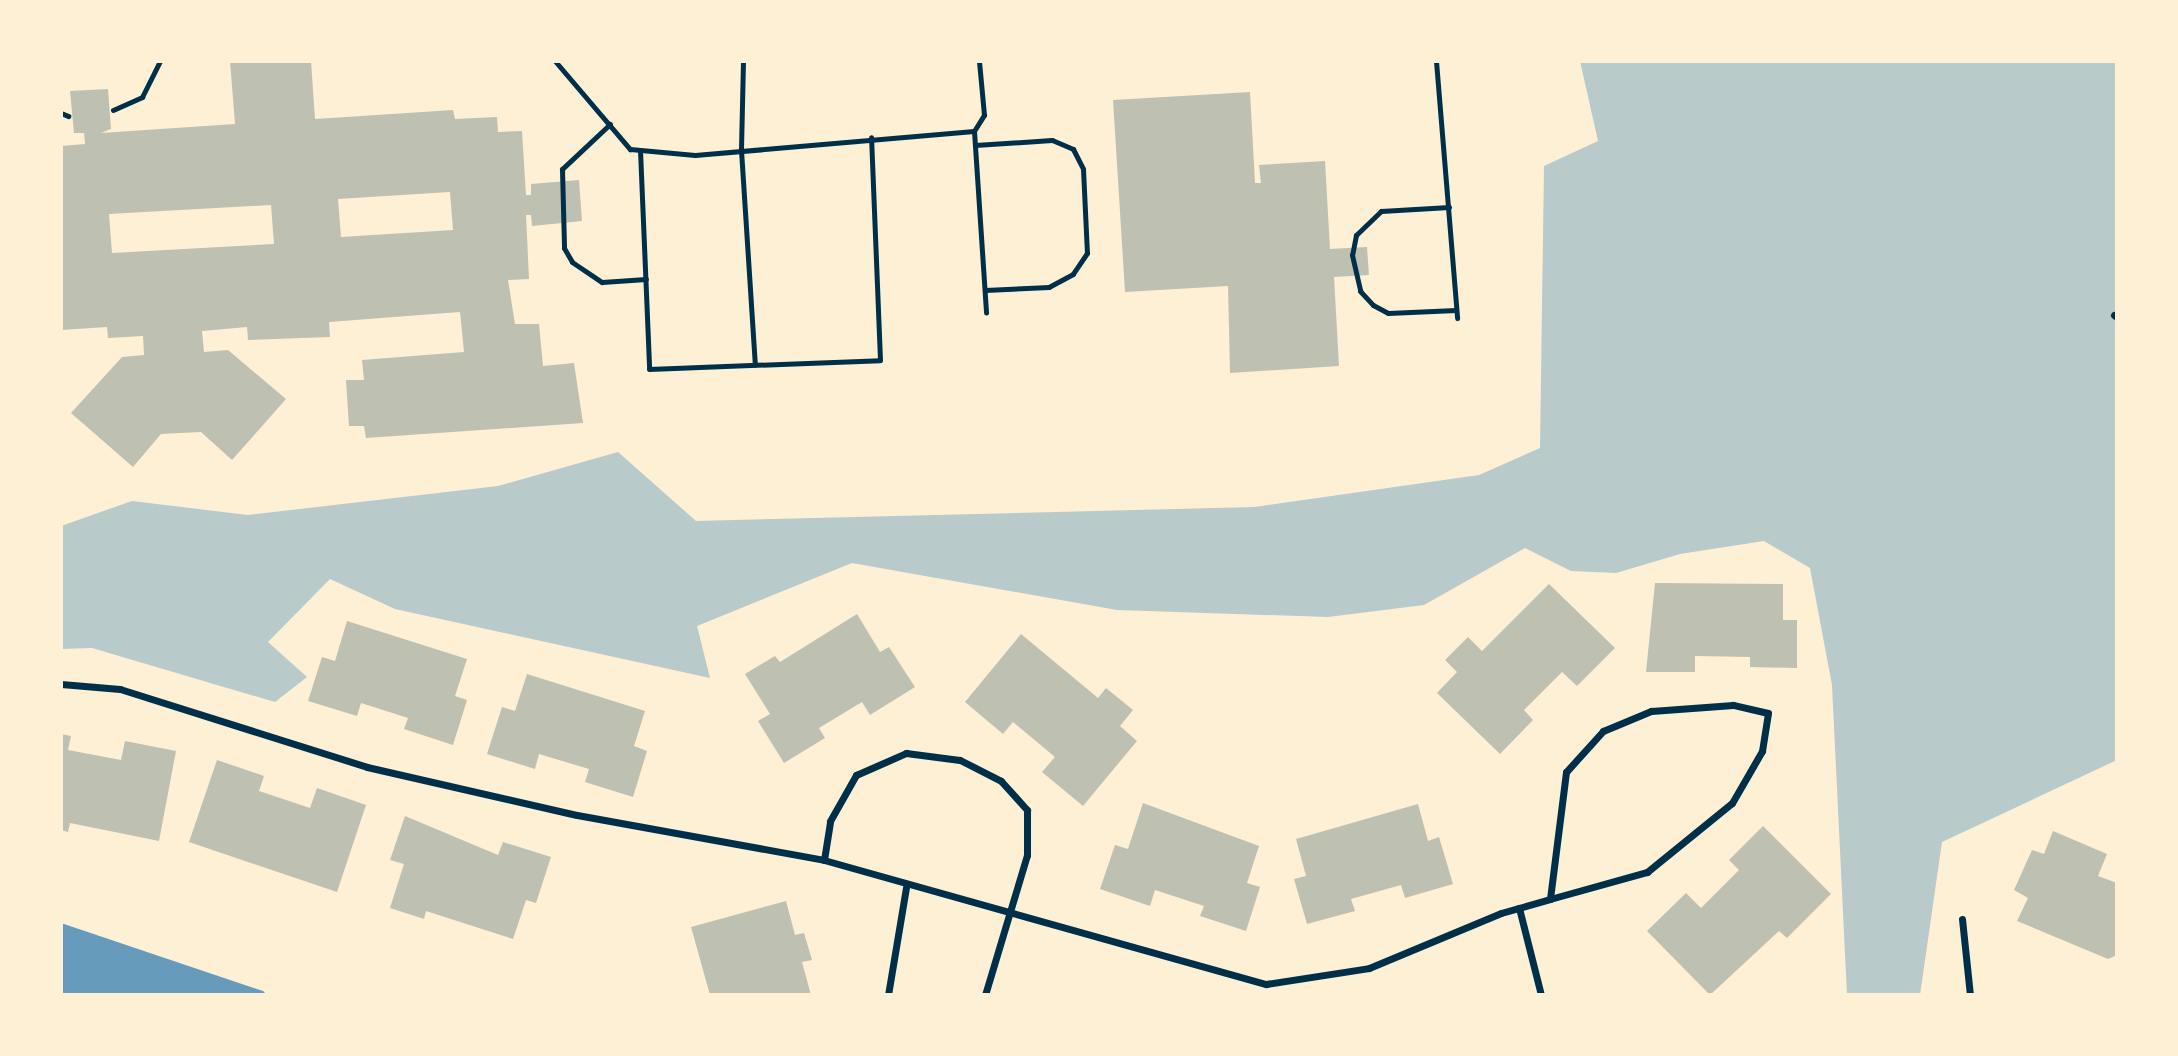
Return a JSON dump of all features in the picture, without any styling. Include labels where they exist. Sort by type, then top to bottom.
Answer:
[{"type":"street","points":[[61,684],[120,688],[380,770],[577,815],[824,860],[906,888],[1009,913],[1266,984],[1369,968],[1519,908],[1550,900],[1647,872],[1732,803],[1762,751],[1769,713],[1733,705],[1651,710],[1603,731],[1566,772],[1550,900]]},
{"type":"street","points":[[824,860],[831,821],[856,775],[906,753],[960,760],[1001,781],[1027,810],[1027,855],[985,995]]},
{"type":"street","points":[[888,995],[906,888]]},
{"type":"street","points":[[1519,908],[1541,995]]},
{"type":"street","points":[[1962,919],[1970,995]]},
{"type":"lane","points":[[113,110],[142,97],[160,61]]},
{"type":"lane","points":[[555,61],[630,149],[741,150],[871,137],[974,131]]},
{"type":"lane","points":[[743,61],[741,150],[755,365]]},
{"type":"lane","points":[[979,61],[984,115],[974,131],[986,313]]},
{"type":"lane","points":[[1436,61],[1457,318]]},
{"type":"lane","points":[[610,124],[562,170],[564,248],[572,262],[602,282],[646,279]]},
{"type":"lane","points":[[640,150],[649,369],[880,360],[871,137]]},
{"type":"lane","points":[[975,145],[1052,140],[1073,149],[1083,169],[1087,253],[1073,274],[1049,287],[985,290]]},
{"type":"lane","points":[[1449,207],[1381,211],[1356,235],[1352,256],[1360,291],[1380,309],[1456,310]]},
{"type":"shaded area","points":[[1580,61],[2117,61],[2117,760],[1942,842],[1920,995],[1847,995],[1832,685],[1810,568],[1764,541],[1680,554],[1616,573],[1571,571],[1525,548],[1424,605],[1328,617],[1117,610],[852,563],[697,626],[710,678],[395,609],[330,579],[268,642],[307,677],[275,702],[92,648],[61,649],[61,526],[132,501],[248,515],[498,486],[618,452],[696,521],[1254,507],[1479,475],[1540,448],[1544,166],[1598,141]]},
{"type":"water","points":[[61,923],[263,991],[267,995],[61,995]]},
{"type":"building","points":[[230,61],[311,61],[315,119],[453,110],[455,119],[497,117],[498,132],[522,131],[526,195],[531,195],[531,184],[579,180],[582,221],[532,226],[531,215],[526,215],[529,279],[508,280],[515,324],[539,324],[543,366],[574,363],[583,423],[366,438],[364,426],[349,426],[346,380],[364,380],[362,360],[464,352],[460,312],[329,322],[330,337],[248,340],[247,327],[202,331],[204,352],[228,350],[286,399],[232,460],[201,432],[161,434],[133,467],[71,413],[122,357],[144,355],[143,336],[108,338],[107,327],[61,330],[61,146],[85,144],[84,133],[74,133],[70,91],[108,89],[111,129],[101,133],[235,124]],"holes":[[[450,192],[453,230],[341,237],[338,199]],[[271,205],[274,244],[112,253],[109,214]]]},
{"type":"building","points":[[1250,92],[1255,183],[1261,183],[1259,165],[1325,161],[1330,249],[1367,247],[1369,275],[1334,277],[1339,366],[1230,373],[1228,286],[1125,292],[1113,100]]},
{"type":"building","points":[[1655,583],[1783,584],[1783,620],[1797,620],[1797,668],[1750,667],[1750,657],[1695,656],[1695,672],[1646,672]]},
{"type":"building","points":[[1549,584],[1615,648],[1577,686],[1562,672],[1524,710],[1533,720],[1500,754],[1437,693],[1457,672],[1445,660],[1468,637],[1482,651]]},
{"type":"building","points":[[857,614],[880,652],[889,647],[915,687],[870,715],[862,702],[819,728],[825,738],[784,763],[758,721],[770,714],[745,674],[775,656],[780,662]]},
{"type":"building","points":[[347,621],[467,659],[455,696],[467,700],[453,745],[404,729],[408,718],[361,703],[357,716],[308,701],[322,657],[335,661]]},
{"type":"building","points":[[1021,634],[1098,698],[1106,688],[1133,710],[1120,726],[1137,741],[1083,806],[1042,772],[1055,757],[1013,722],[1003,734],[965,702]]},
{"type":"building","points":[[527,674],[645,711],[634,746],[647,751],[633,797],[585,782],[589,769],[539,754],[535,769],[487,754],[502,707],[515,711]]},
{"type":"building","points":[[61,734],[71,736],[68,750],[121,760],[125,741],[176,751],[159,841],[70,823],[68,832],[61,830]]},
{"type":"building","points":[[217,760],[264,776],[259,791],[310,808],[317,788],[366,805],[337,892],[189,842]]},
{"type":"building","points":[[1143,803],[1259,846],[1247,883],[1260,887],[1246,931],[1200,916],[1204,906],[1155,890],[1150,906],[1100,889],[1115,845],[1128,849]]},
{"type":"building","points":[[1418,804],[1428,841],[1439,837],[1453,884],[1405,898],[1401,885],[1351,899],[1355,911],[1307,924],[1294,879],[1306,876],[1296,839]]},
{"type":"building","points":[[405,816],[498,855],[503,842],[551,857],[536,903],[526,900],[513,939],[426,911],[424,919],[390,908],[404,864],[390,860]]},
{"type":"building","points":[[1763,826],[1831,894],[1787,938],[1779,931],[1710,995],[1647,931],[1686,893],[1701,908],[1739,870],[1729,860]]},
{"type":"building","points":[[2053,831],[2107,854],[2098,876],[2117,883],[2117,955],[2108,959],[2017,921],[2028,898],[2014,890],[2032,850],[2044,854]]},
{"type":"building","points":[[786,901],[795,935],[804,933],[812,960],[802,962],[811,995],[710,995],[691,927]]}]
